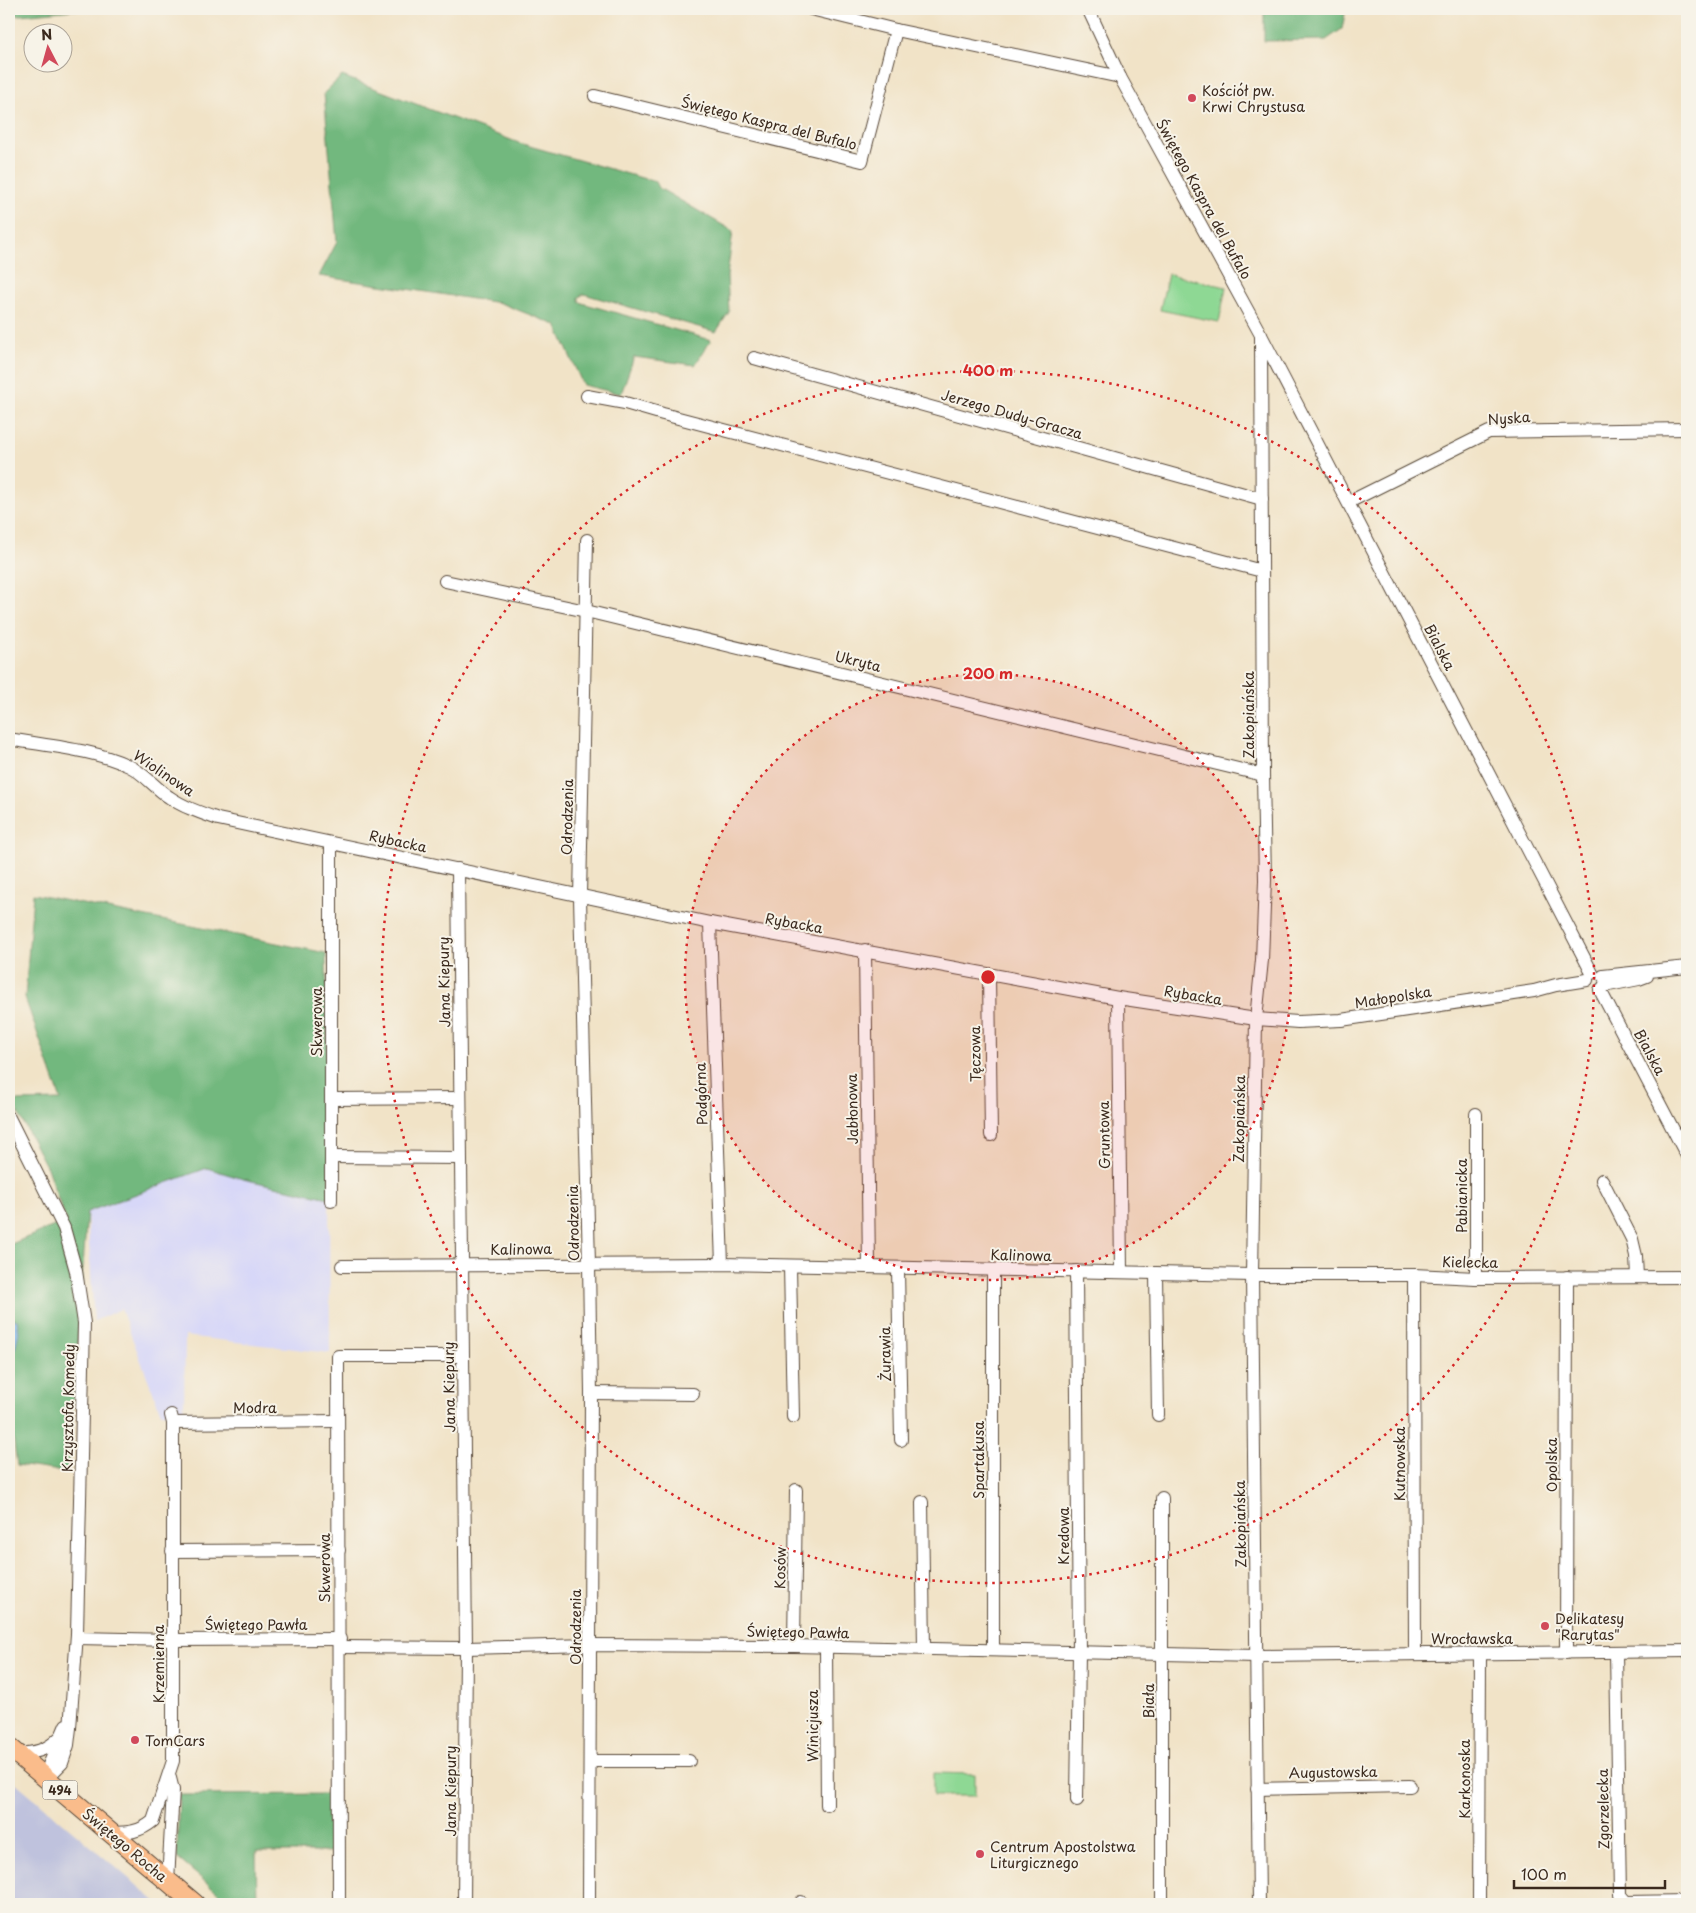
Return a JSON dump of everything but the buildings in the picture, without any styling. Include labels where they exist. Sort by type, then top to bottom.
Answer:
[{"type":"main road","name":"Świętego Rocha","points":[[13,1750],[195,1904]]},
{"type":"street","points":[[811,9],[896,30],[1120,77]]},
{"type":"street","name":"Świętego Kaspra del Bufalo","points":[[1090,13],[1120,77],[1261,334]]},
{"type":"street","name":"Świętego Kaspra del Bufalo","points":[[595,96],[862,161],[896,30]]},
{"type":"street","name":"Zakopiańska","points":[[1259,1904],[1252,1275],[1256,1020],[1262,960],[1265,880],[1261,334]]},
{"type":"street","name":"Bialska","points":[[1261,334],[1687,1156]]},
{"type":"street","name":"Jerzego Dudy-Gracza","points":[[754,358],[1262,499]]},
{"type":"street","points":[[588,396],[625,403],[1262,571]]},
{"type":"street","name":"Nyska","points":[[1349,502],[1489,432],[1687,428]]},
{"type":"street","name":"Odrodzenia","points":[[587,540],[580,897],[589,1264],[589,1904]]},
{"type":"street","name":"Ukryta","points":[[445,581],[586,611],[1263,775]]},
{"type":"street","name":"Wiolinowa","points":[[9,739],[78,751],[116,760],[132,767],[169,798],[189,808],[218,819],[330,843]]},
{"type":"street","name":"Rybacka","points":[[330,843],[710,924],[865,950],[1118,998],[1256,1020]]},
{"type":"street","name":"Skwerowa","points":[[330,843],[332,1201]]},
{"type":"street","name":"Jana Kiepury","points":[[458,869],[466,1648],[464,1904]]},
{"type":"street","name":"Podgórna","points":[[710,924],[722,1264]]},
{"type":"street","name":"Jabłonowa","points":[[865,950],[869,1267]]},
{"type":"street","name":"Małopolska","points":[[1256,1020],[1298,1022],[1341,1020],[1534,991],[1556,985],[1596,982],[1627,972],[1656,972],[1687,967]]},
{"type":"street","name":"Tęczowa","points":[[989,974],[991,1135]]},
{"type":"street","name":"Gruntowa","points":[[1118,998],[1121,1272]]},
{"type":"street","points":[[331,1099],[460,1098]]},
{"type":"street","name":"Pabianicka","points":[[1476,1114],[1476,1278]]},
{"type":"street","name":"Krzysztofa Komedy","points":[[9,1118],[64,1228],[76,1271],[83,1312],[85,1338],[77,1638],[68,1745],[62,1764],[61,1791]]},
{"type":"street","points":[[331,1157],[460,1158]]},
{"type":"street","points":[[1602,1180],[1632,1239],[1636,1256],[1637,1277]]},
{"type":"street","name":"Kalinowa","points":[[342,1266],[722,1264],[1252,1275]]},
{"type":"street","points":[[790,1266],[793,1417]]},
{"type":"street","name":"Żurawia","points":[[898,1268],[902,1440]]},
{"type":"street","name":"Spartakusa","points":[[993,1270],[993,1650]]},
{"type":"street","name":"Kredowa","points":[[1076,1271],[1079,1652],[1077,1800]]},
{"type":"street","points":[[1156,1273],[1158,1415]]},
{"type":"street","name":"Kielecka","points":[[1252,1275],[1414,1275],[1476,1278],[1687,1277]]},
{"type":"street","name":"Kutnowska","points":[[1414,1275],[1415,1653]]},
{"type":"street","name":"Opolska","points":[[1566,1653],[1567,1277]]},
{"type":"street","name":"Skwerowa","points":[[339,1904],[338,1356],[463,1356]]},
{"type":"street","points":[[590,1393],[693,1394]]},
{"type":"street","name":"Modra","points":[[172,1419],[338,1421]]},
{"type":"street","name":"Krzemienna","points":[[111,1833],[136,1831],[146,1827],[153,1820],[174,1761],[172,1419]]},
{"type":"street","name":"Kosów","points":[[794,1646],[796,1490]]},
{"type":"street","name":"Biała","points":[[1162,1498],[1162,1904]]},
{"type":"street","points":[[922,1502],[924,1649]]},
{"type":"street","points":[[172,1551],[339,1550]]},
{"type":"street","name":"Świętego Pawła","points":[[77,1638],[340,1643],[466,1648],[590,1645],[794,1646],[1257,1656]]},
{"type":"street","name":"Winicjusza","points":[[826,1647],[827,1805]]},
{"type":"street","name":"Wrocławska","points":[[1257,1656],[1687,1651]]},
{"type":"street","name":"Zgorzelecka","points":[[1616,1652],[1620,1895],[1626,1902],[1687,1902]]},
{"type":"street","name":"Karkonoska","points":[[1479,1904],[1480,1654]]},
{"type":"street","name":"Krzysztofa Komedy","points":[[45,1778],[71,1714]]},
{"type":"street","name":"Krzysztofa Komedy","points":[[13,1750],[46,1749],[63,1734]]},
{"type":"street","points":[[590,1761],[689,1761]]},
{"type":"street","points":[[45,1778],[62,1764]]},
{"type":"street","name":"Krzemienna","points":[[168,1882],[173,1790],[170,1775]]},
{"type":"street","name":"Augustowska","points":[[1257,1789],[1410,1786]]},
{"type":"shaded area","points":[[207,1168],[243,1179],[329,1198],[330,1353],[185,1336],[184,1414],[161,1413],[121,1309],[94,1321],[87,1212]]},
{"type":"shaded area","points":[[9,1777],[159,1904],[9,1904]]},
{"type":"green space","points":[[9,9],[85,9],[9,16]]},
{"type":"green space","points":[[1264,9],[1346,9],[1342,29],[1326,40],[1264,41]]},
{"type":"green space","points":[[342,76],[519,143],[656,182],[659,188],[733,231],[727,276],[729,312],[716,332],[584,294],[579,297],[579,301],[582,303],[711,340],[695,365],[634,357],[621,394],[583,385],[556,325],[500,303],[319,276],[337,242],[324,93]]},
{"type":"green space","points":[[1168,274],[1226,287],[1219,322],[1160,310]]},
{"type":"green space","points":[[33,894],[326,953],[329,1198],[243,1179],[207,1168],[87,1212],[68,1472],[17,1465],[9,1406],[9,1353],[19,1325],[17,1320],[10,1318],[9,1312],[9,1245],[66,1221],[47,1168],[12,1101],[61,1100],[25,998]]},
{"type":"green space","points":[[933,1773],[975,1774],[975,1796],[933,1796]]},
{"type":"green space","points":[[333,1794],[334,1852],[256,1852],[257,1904],[232,1904],[177,1858],[179,1795]]},
{"type":"water","points":[[9,1318],[17,1320],[19,1332],[15,1350],[9,1353]]},
{"type":"place","name":"Kościół pw. Krwi Chrystusa","points":[[1192,98]]},
{"type":"place","name":"Delikatesy \"Rarytas\"","points":[[1545,1626]]},
{"type":"place","name":"TomCars","points":[[135,1740]]},
{"type":"place","name":"Centrum Apostolstwa Liturgicznego","points":[[980,1854]]}]
